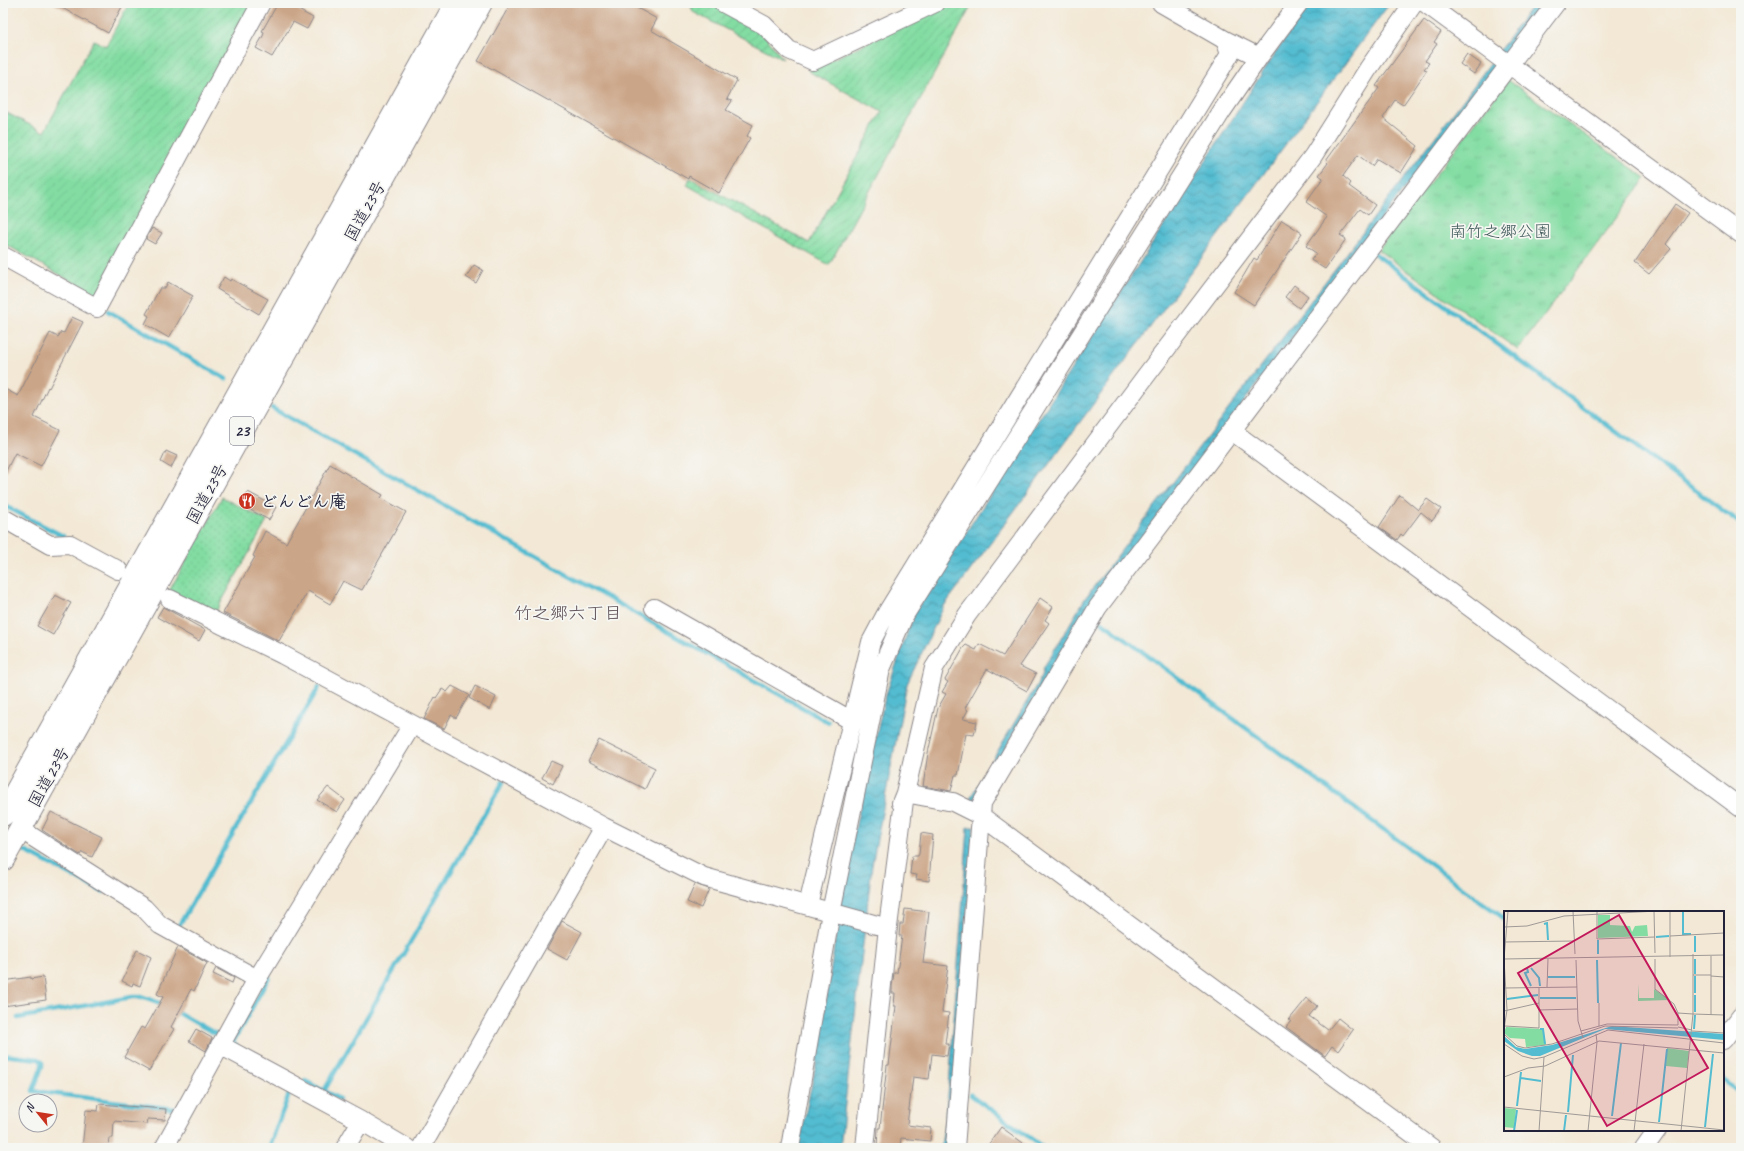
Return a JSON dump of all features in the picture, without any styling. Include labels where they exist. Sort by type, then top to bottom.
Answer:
[{"type":"highway","name":"国道23号","points":[[3,815],[456,3]]},
{"type":"highway","name":"国道23号","points":[[3,860],[481,3]]},
{"type":"street","points":[[3,256],[97,308],[260,3]]},
{"type":"street","points":[[723,3],[764,25],[789,50],[813,61],[934,3]]},
{"type":"street","points":[[1161,3],[1225,40],[1259,56]]},
{"type":"street","points":[[790,1148],[831,912],[881,669],[904,616],[1222,110],[1259,56],[1299,3]]},
{"type":"street","points":[[876,1046],[869,1009],[874,924],[889,841],[905,793],[934,668],[967,615],[1312,156],[1368,69],[1414,3]]},
{"type":"street","points":[[1425,3],[1741,234]]},
{"type":"street","points":[[955,1148],[972,955],[982,803],[1089,621],[1507,63],[1556,3]]},
{"type":"street","points":[[808,905],[871,642],[886,614],[1225,63],[1230,54],[1225,40]]},
{"type":"street","points":[[1232,431],[1741,808]]},
{"type":"street","points":[[3,518],[129,590]]},
{"type":"street","points":[[50,545],[70,544],[118,570]]},
{"type":"street","points":[[170,598],[283,655],[604,827],[704,877],[874,924]]},
{"type":"street","points":[[654,608],[852,721]]},
{"type":"street","points":[[164,1148],[257,979],[412,725]]},
{"type":"street","points":[[905,793],[953,802],[981,816],[1432,1148]]},
{"type":"street","points":[[865,1148],[905,793]]},
{"type":"street","points":[[421,1148],[604,827]]},
{"type":"street","points":[[20,829],[144,908],[160,925],[257,979]]},
{"type":"street","points":[[1724,1039],[1741,1016]]},
{"type":"street","points":[[220,1045],[361,1121],[407,1148]]},
{"type":"street","points":[[345,1148],[361,1121]]},
{"type":"street","points":[[1644,1148],[1656,1131]]},
{"type":"green space","points":[[129,3],[254,3],[98,296],[3,243],[3,111],[44,132],[94,40],[106,46]]},
{"type":"green space","points":[[690,3],[710,3],[762,32],[783,59],[693,12]]},
{"type":"green space","points":[[950,3],[973,3],[829,265],[687,185],[690,178],[809,243],[882,112],[808,71]]},
{"type":"green space","name":"南竹之郷公園","points":[[1508,80],[1646,178],[1518,350],[1378,250]]},
{"type":"green space","points":[[222,497],[267,521],[214,615],[168,593]]},
{"type":"water","points":[[1316,3],[1390,3],[944,606],[907,684],[872,865],[840,1148],[798,1148],[818,1055],[845,873],[885,697],[914,613],[1262,73],[1302,13]]},
{"type":"water","points":[[1534,3],[1545,3],[1531,19],[1079,621],[975,802],[970,798],[1042,676],[1044,667],[1086,597],[1470,91]]},
{"type":"water","points":[[968,827],[974,827],[953,1093],[946,1148],[941,1148],[949,1086]]},
{"type":"building","points":[[53,3],[124,3],[108,33]]},
{"type":"building","points":[[278,3],[286,3],[313,18],[307,29],[293,22],[272,57],[256,48],[263,36],[264,32],[262,31]]},
{"type":"building","points":[[511,3],[628,3],[657,19],[651,30],[737,80],[727,99],[732,101],[726,110],[753,125],[747,136],[750,138],[719,193],[689,176],[688,179],[478,61]]},
{"type":"building","points":[[1424,20],[1441,32],[1434,42],[1437,44],[1425,61],[1429,63],[1424,69],[1427,70],[1403,105],[1395,100],[1383,118],[1418,146],[1401,173],[1377,159],[1372,166],[1358,155],[1343,176],[1351,183],[1349,186],[1375,205],[1368,215],[1360,209],[1340,235],[1346,239],[1325,269],[1311,260],[1316,253],[1306,246],[1327,217],[1306,202],[1323,178],[1319,175],[1328,163],[1326,161],[1379,88],[1376,86]]},
{"type":"building","points":[[1467,54],[1481,64],[1474,74],[1460,64]]},
{"type":"building","points":[[1675,204],[1688,213],[1666,244],[1671,249],[1649,274],[1635,263]]},
{"type":"building","points":[[1282,220],[1302,233],[1254,305],[1234,292],[1254,258],[1257,260]]},
{"type":"building","points":[[152,228],[162,233],[155,244],[146,239]]},
{"type":"building","points":[[474,265],[483,270],[476,283],[466,277]]},
{"type":"building","points":[[224,277],[230,281],[231,279],[268,299],[259,314],[217,289]]},
{"type":"building","points":[[168,282],[193,296],[169,338],[145,324],[149,316],[146,314],[160,288],[165,288]]},
{"type":"building","points":[[1294,285],[1308,296],[1299,308],[1285,297]]},
{"type":"building","points":[[72,317],[83,322],[49,388],[48,387],[34,417],[60,430],[41,466],[15,453],[3,477],[3,388],[18,396],[50,333],[58,337],[61,332],[64,333]]},
{"type":"building","points":[[166,451],[177,456],[171,468],[161,462]]},
{"type":"building","points":[[330,464],[383,495],[381,498],[406,512],[362,590],[343,581],[330,604],[308,591],[279,641],[223,613],[255,557],[253,556],[265,531],[286,543]]},
{"type":"building","points":[[248,492],[276,507],[269,520],[241,505]]},
{"type":"building","points":[[1400,495],[1418,510],[1427,499],[1441,509],[1432,521],[1421,512],[1403,536],[1401,534],[1397,540],[1379,527]]},
{"type":"building","points":[[55,595],[71,603],[53,635],[37,626]]},
{"type":"building","points":[[1040,598],[1053,607],[1045,620],[1049,623],[1020,666],[1036,674],[1027,691],[987,669],[965,708],[968,710],[963,719],[977,722],[974,735],[966,734],[958,775],[955,775],[951,791],[923,786],[928,753],[938,708],[946,694],[942,692],[948,682],[945,680],[963,648],[966,645],[976,650],[979,644],[1003,656]]},
{"type":"building","points":[[163,607],[205,630],[199,641],[157,617]]},
{"type":"building","points":[[452,686],[469,695],[456,718],[451,715],[444,729],[424,719],[435,697],[436,698],[442,689],[447,692]]},
{"type":"building","points":[[475,686],[496,697],[490,710],[469,698]]},
{"type":"building","points":[[599,740],[655,768],[645,789],[588,761]]},
{"type":"building","points":[[551,761],[562,766],[553,784],[542,778]]},
{"type":"building","points":[[328,787],[345,800],[337,812],[317,800]]},
{"type":"building","points":[[51,812],[102,837],[92,857],[82,852],[80,855],[42,830]]},
{"type":"building","points":[[921,833],[933,835],[929,881],[916,879],[917,875],[910,874],[912,856],[918,856],[919,854]]},
{"type":"building","points":[[695,884],[709,889],[701,908],[687,902]]},
{"type":"building","points":[[905,909],[929,912],[923,963],[948,966],[942,1012],[949,1013],[945,1044],[949,1044],[947,1056],[932,1054],[929,1079],[913,1077],[907,1125],[931,1128],[930,1141],[901,1138],[900,1148],[877,1148],[878,1128],[880,1128],[887,1065],[889,1065],[896,1006],[894,1006],[895,993],[892,993],[892,986],[894,973],[897,973],[902,936],[899,936],[900,924],[903,924]]},
{"type":"building","points":[[562,921],[582,932],[567,960],[547,949]]},
{"type":"building","points":[[178,947],[207,963],[194,991],[191,989],[171,1027],[174,1029],[149,1071],[124,1057],[141,1027],[145,1029],[163,997],[157,994]]},
{"type":"building","points":[[137,950],[151,957],[140,986],[133,983],[132,986],[122,981]]},
{"type":"building","points":[[216,968],[234,978],[232,983],[213,974]]},
{"type":"building","points":[[31,977],[31,979],[43,977],[46,1000],[3,1006],[3,981]]},
{"type":"building","points":[[1307,998],[1317,1006],[1309,1016],[1328,1030],[1338,1018],[1353,1030],[1338,1051],[1332,1046],[1325,1056],[1286,1027],[1291,1021],[1289,1020]]},
{"type":"building","points":[[196,1029],[212,1038],[206,1051],[189,1041]]},
{"type":"building","points":[[99,1104],[166,1109],[165,1120],[148,1119],[147,1124],[114,1121],[113,1138],[109,1138],[108,1148],[82,1148],[86,1110],[98,1111]]},
{"type":"building","points":[[1001,1127],[1030,1148],[986,1148]]},
{"type":"waterway","points":[[1374,253],[1741,524]]},
{"type":"waterway","points":[[108,311],[226,379]]},
{"type":"waterway","points":[[272,408],[828,722]]},
{"type":"waterway","points":[[3,505],[63,536]]},
{"type":"waterway","points":[[1102,622],[1504,918]]},
{"type":"waterway","points":[[178,927],[319,687]]},
{"type":"waterway","points":[[324,1091],[503,782]]},
{"type":"waterway","points":[[25,851],[103,892]]},
{"type":"waterway","points":[[236,1045],[232,1044],[269,977]]},
{"type":"waterway","points":[[18,1018],[132,997],[144,997],[165,1005]]},
{"type":"waterway","points":[[175,1011],[216,1034]]},
{"type":"waterway","points":[[3,1055],[39,1059],[42,1062],[33,1091],[175,1109]]},
{"type":"waterway","points":[[305,1081],[339,1099]]},
{"type":"waterway","points":[[1724,1081],[1741,1093]]},
{"type":"waterway","points":[[269,1148],[289,1094]]},
{"type":"waterway","points":[[971,1095],[1044,1148]]},
{"type":"place","name":"どんどん庵","points":[[247,501]]},
{"type":"district","name":"竹之郷六丁目","points":[[568,613]]}]
